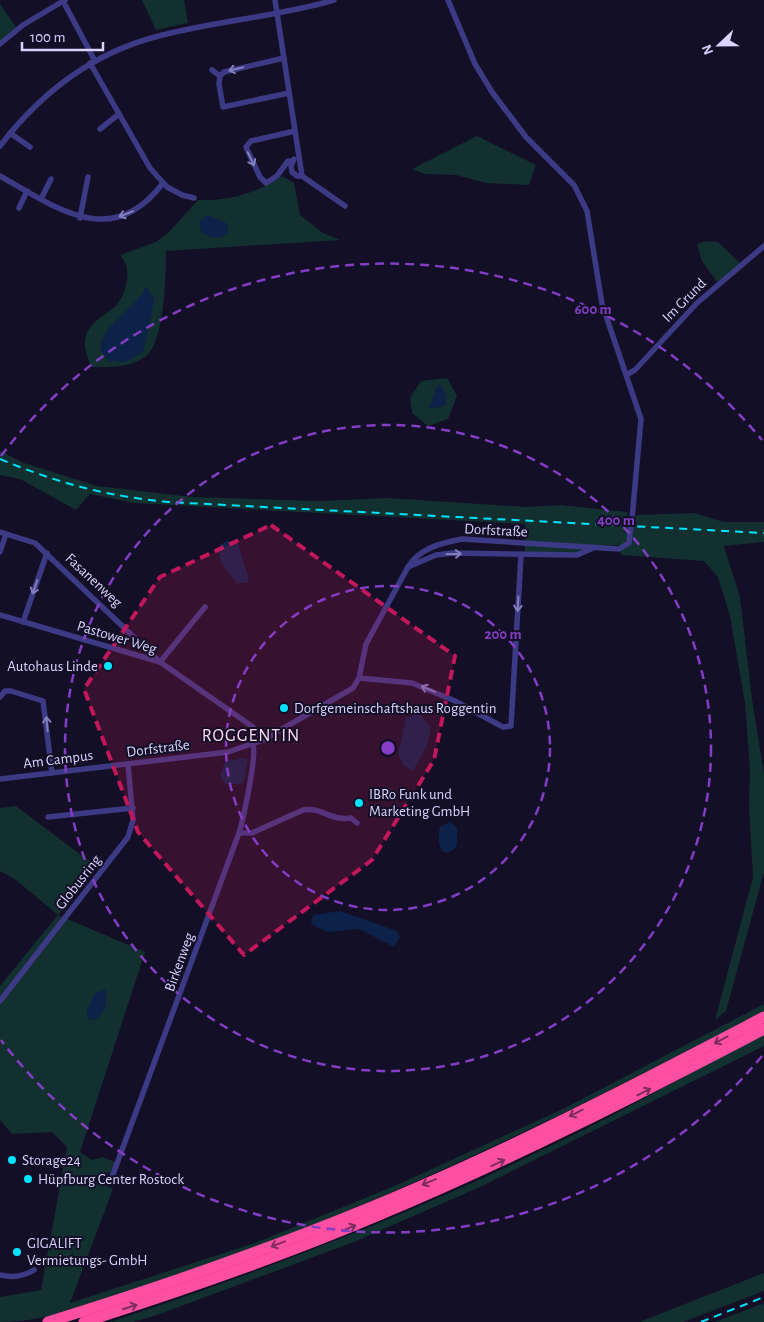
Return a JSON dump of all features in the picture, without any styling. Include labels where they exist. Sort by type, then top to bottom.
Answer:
[{"type":"highway","points":[[48,1322],[188,1277],[375,1206],[559,1122],[764,1017]]},
{"type":"highway","points":[[84,1322],[191,1287],[378,1216],[565,1131],[764,1029]]},
{"type":"street","points":[[275,0],[302,176]]},
{"type":"street","points":[[0,146],[41,100],[93,62],[122,48],[154,37],[334,0]]},
{"type":"street","points":[[448,0],[475,64],[492,92],[526,137],[562,172],[580,193],[589,221],[602,304],[626,375]]},
{"type":"street","points":[[0,44],[23,25],[64,1],[119,114],[150,168],[163,183],[182,195],[194,198]]},
{"type":"street","points":[[284,58],[224,72],[220,76],[219,84],[224,108],[289,93]]},
{"type":"street","points":[[212,70],[220,76]]},
{"type":"street","points":[[100,130],[119,114]]},
{"type":"street","points":[[293,161],[288,161],[277,176],[266,182],[260,177],[246,147],[251,141],[295,131]]},
{"type":"street","points":[[10,134],[30,147]]},
{"type":"street","points":[[299,154],[291,166],[292,172],[297,176],[302,176],[345,206]]},
{"type":"street","points":[[0,176],[80,218],[95,221],[112,219],[130,213],[150,200],[163,183]]},
{"type":"street","points":[[80,218],[88,178]]},
{"type":"street","points":[[41,199],[52,180]]},
{"type":"street","points":[[19,208],[28,192]]},
{"type":"street","name":"Im Grund","points":[[626,375],[635,370],[718,283],[764,246]]},
{"type":"street","name":"Dorfstraße","points":[[118,765],[228,752],[253,746],[347,693],[359,678],[366,644],[414,557],[423,551],[445,542],[462,539],[619,549],[628,543],[641,419],[626,375]]},
{"type":"street","points":[[0,552],[3,533]]},
{"type":"street","name":"Fasanenweg","points":[[3,533],[35,543],[160,662]]},
{"type":"street","name":"Dorfstraße","points":[[408,568],[436,555],[452,553],[577,555],[593,548]]},
{"type":"street","points":[[23,622],[47,553]]},
{"type":"street","name":"Dorfstraße","points":[[359,678],[412,683],[455,701],[503,727],[511,726],[521,555]]},
{"type":"street","points":[[160,662],[206,607]]},
{"type":"street","name":"Pastower Weg","points":[[0,615],[160,662],[253,727],[263,740]]},
{"type":"street","points":[[0,697],[5,691],[12,690],[43,701],[52,773]]},
{"type":"street","name":"Birkenweg","points":[[106,1179],[112,1177],[239,834],[248,798],[250,774],[255,751],[253,746]]},
{"type":"street","name":"Globusring","points":[[0,1001],[124,844],[132,829],[133,808],[128,764]]},
{"type":"street","name":"Am Campus","points":[[0,779],[118,765]]},
{"type":"street","points":[[48,817],[133,808]]},
{"type":"street","points":[[239,834],[252,833],[303,810],[311,809],[339,820],[351,818],[356,823]]},
{"type":"street","points":[[85,820],[90,813]]},
{"type":"street","points":[[0,1275],[16,1277],[26,1275],[34,1270]]},
{"type":"highlighted area","points":[[271,525],[455,656],[434,760],[372,860],[244,955],[138,832],[84,689],[160,577]]},
{"type":"green space","points":[[142,0],[184,0],[188,23],[156,30]]},
{"type":"green space","points":[[0,4],[16,27],[1,41],[0,40]]},
{"type":"green space","points":[[477,136],[536,165],[529,185],[486,183],[456,175],[424,174],[412,169]]},
{"type":"green space","points":[[282,176],[294,183],[300,215],[323,233],[340,240],[166,251],[163,307],[157,337],[152,349],[145,357],[133,363],[120,366],[92,367],[86,352],[85,339],[95,322],[117,305],[124,293],[127,273],[124,261],[120,255],[156,242],[169,232],[198,200],[242,195],[263,187]]},
{"type":"green space","points":[[706,241],[718,242],[741,264],[717,282],[702,261],[697,244]]},
{"type":"green space","points":[[447,378],[457,396],[448,419],[428,426],[412,413],[410,398],[421,381]]},
{"type":"green space","points":[[0,451],[24,463],[97,486],[192,497],[319,501],[388,498],[526,507],[561,505],[627,512],[629,519],[634,519],[637,515],[694,513],[724,522],[764,522],[764,542],[724,546],[740,597],[752,699],[764,774],[764,872],[726,1011],[715,1020],[753,877],[749,805],[750,770],[745,703],[730,616],[718,577],[704,561],[621,555],[620,545],[585,546],[584,552],[578,554],[525,554],[525,524],[134,503],[90,494],[76,510],[20,479],[0,475]]},
{"type":"green space","points":[[16,806],[97,867],[58,915],[16,880],[0,871],[0,808]]},
{"type":"green space","points":[[58,915],[145,952],[80,1152],[92,1160],[102,1157],[115,1162],[111,1172],[95,1176],[93,1180],[113,1189],[70,1303],[255,1243],[397,1185],[563,1109],[764,1004],[764,1011],[541,1124],[390,1193],[313,1225],[235,1255],[79,1308],[40,1318],[0,1322],[0,1297],[41,1290],[67,1147],[52,1132],[12,1134],[0,1120],[0,986]]},
{"type":"green space","points":[[764,1034],[764,1046],[480,1187],[354,1242],[157,1315],[133,1322],[110,1322],[283,1261],[452,1192],[588,1127]]},
{"type":"green space","points":[[764,1273],[764,1291],[683,1322],[639,1322]]},
{"type":"green space","points":[[764,1303],[764,1322],[715,1322]]},
{"type":"water","points":[[207,215],[228,224],[228,233],[221,237],[214,237],[201,231],[199,222]]},
{"type":"water","points":[[146,287],[153,297],[154,303],[143,352],[126,362],[108,361],[100,349],[107,331],[134,303]]},
{"type":"water","points":[[440,385],[446,395],[444,406],[429,409],[436,388]]},
{"type":"water","points":[[226,541],[233,541],[238,544],[249,578],[247,583],[237,583],[223,566],[219,551],[220,545]]},
{"type":"water","points":[[419,713],[431,727],[428,743],[413,771],[403,765],[398,754],[406,718]]},
{"type":"water","points":[[244,758],[248,760],[244,781],[241,784],[225,784],[220,775],[225,761]]},
{"type":"water","points":[[449,822],[457,827],[457,845],[447,853],[442,851],[439,836],[440,827]]},
{"type":"water","points":[[340,911],[397,931],[400,937],[394,947],[359,929],[327,932],[311,924],[313,915]]},
{"type":"water","points":[[106,989],[106,1003],[101,1015],[93,1020],[87,1018],[87,1011],[94,994]]},
{"type":"railway","points":[[0,459],[62,482],[124,496],[168,502],[764,533]]},
{"type":"railway","points":[[701,1322],[764,1297]]},
{"type":"place","name":"Autohaus Linde","points":[[108,666]]},
{"type":"place","name":"Dorfgemeinschaftshaus Roggentin","points":[[284,708]]},
{"type":"place","name":"IBRo Funk und Marketing GmbH","points":[[359,803]]},
{"type":"place","name":"Storage24","points":[[12,1160]]},
{"type":"place","name":"Hüpfburg Center Rostock","points":[[28,1179]]},
{"type":"place","name":"GIGALIFT Vermietungs- GmbH","points":[[17,1252]]},
{"type":"district","name":"ROGGENTIN","points":[[251,735]]}]
